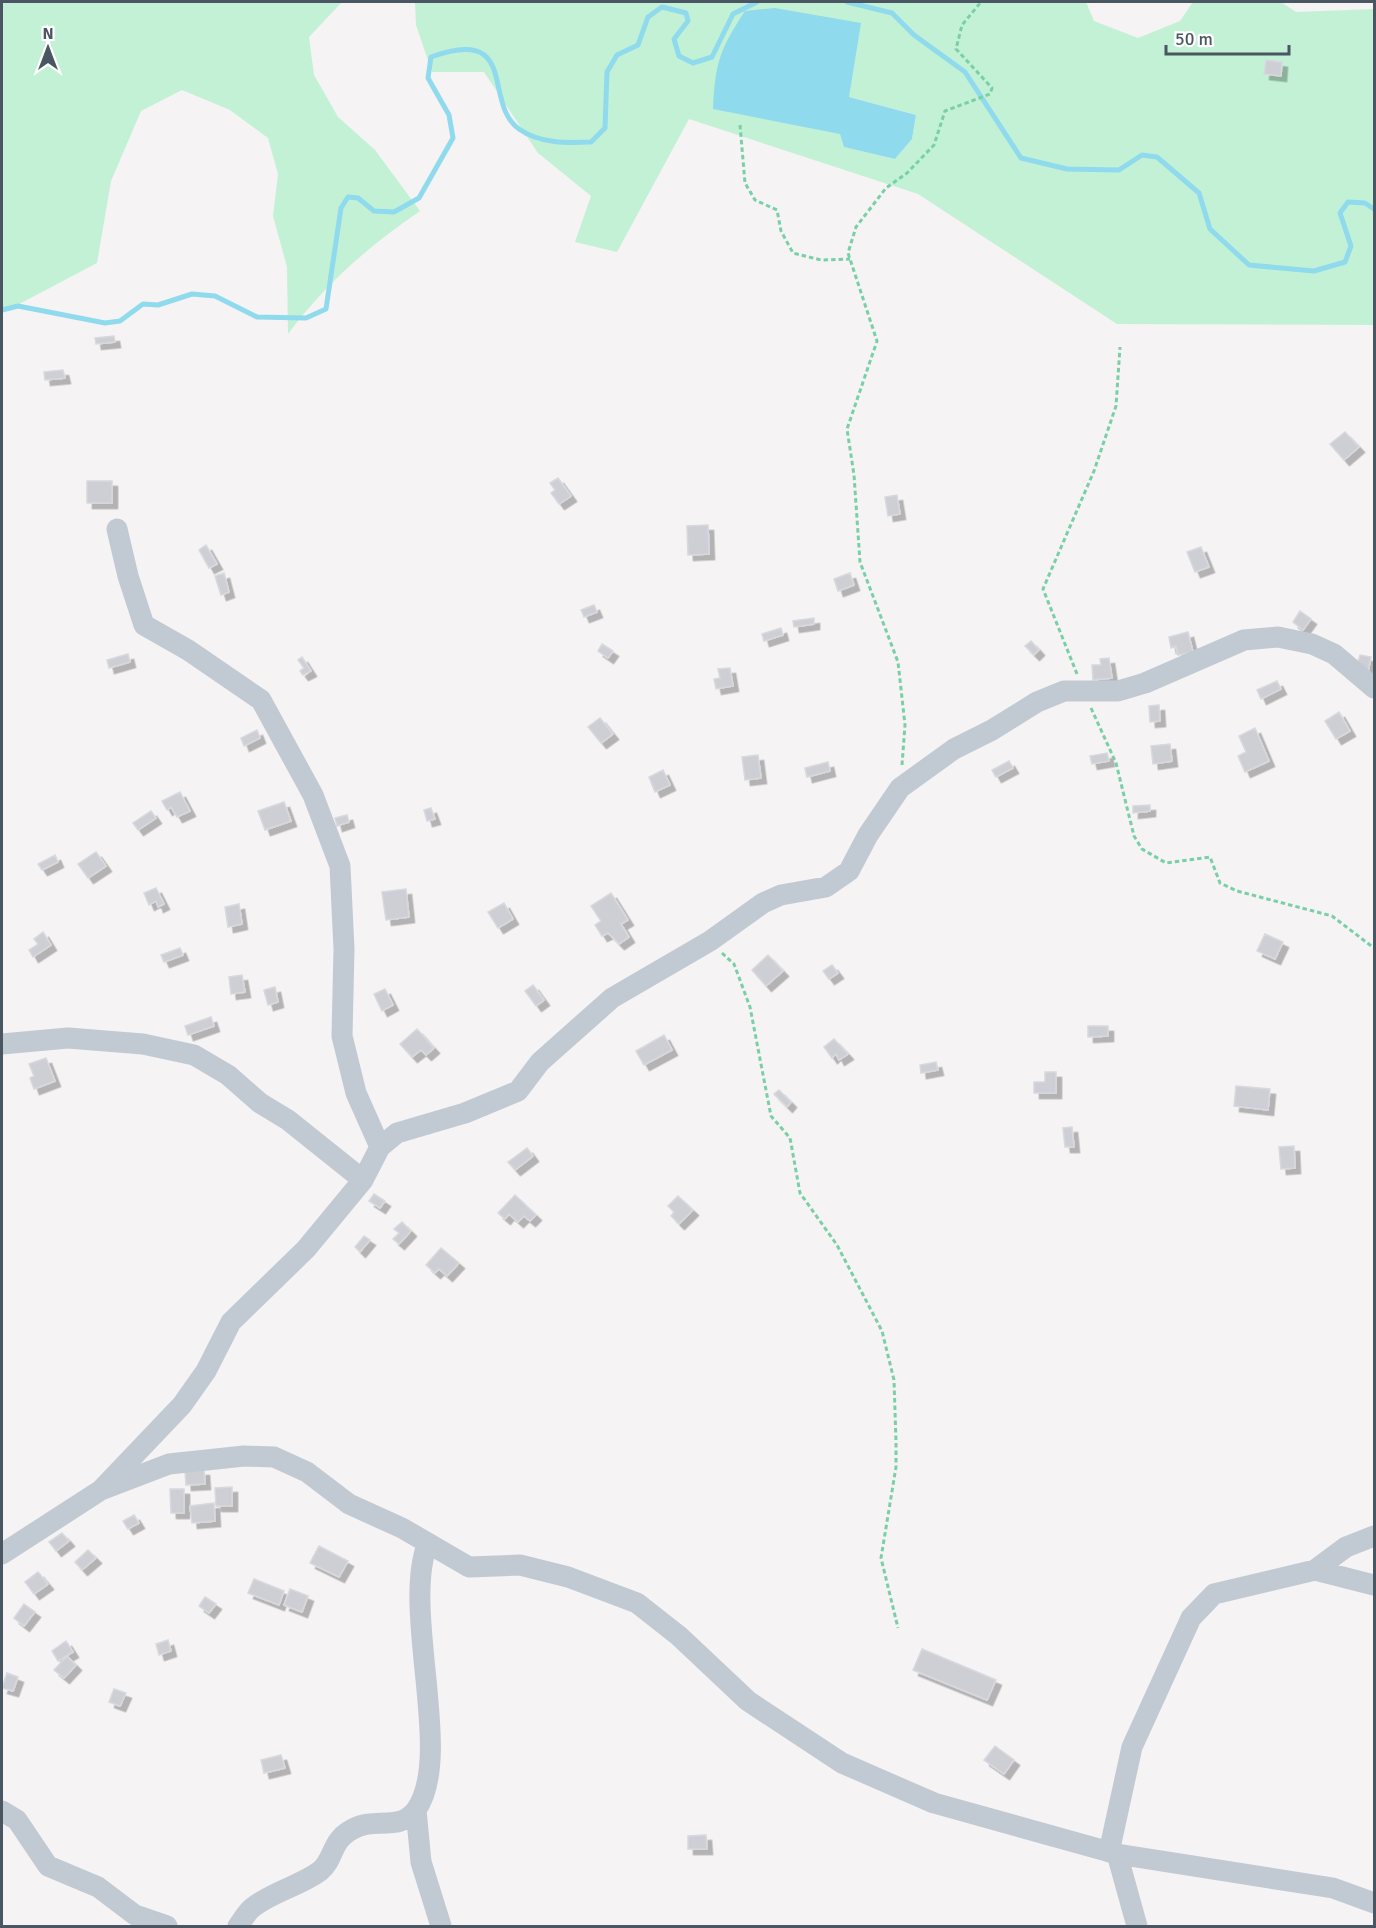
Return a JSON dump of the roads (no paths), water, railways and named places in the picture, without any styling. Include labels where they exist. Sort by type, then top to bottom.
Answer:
[{"type":"street","points":[[117,529],[128,576],[144,625],[188,650],[261,700],[313,795],[340,866],[344,949],[342,1036],[356,1093],[380,1148]]},
{"type":"street","points":[[101,1490],[182,1406],[206,1371],[231,1322],[306,1249],[363,1180],[380,1148],[406,1129],[465,1113],[518,1091],[540,1062],[612,998],[710,941],[763,903],[781,895],[826,887],[849,871],[868,835],[900,788],[954,749],[992,730],[1037,702],[1064,692],[1118,691],[1145,683],[1244,640],[1278,637],[1312,644],[1334,654],[1374,688]]},
{"type":"street","points":[[2,1044],[68,1038],[143,1044],[194,1055],[228,1075],[260,1103],[288,1120],[363,1180]]},
{"type":"street","points":[[2,1554],[101,1490],[169,1464],[244,1456],[274,1457],[307,1472],[349,1504],[402,1528],[469,1567],[520,1565],[568,1577],[636,1603],[679,1636],[748,1701],[842,1763],[934,1803],[1113,1853],[1334,1888],[1374,1904]]},
{"type":"street","points":[[1137,1926],[1113,1853],[1132,1747],[1191,1618],[1214,1594],[1316,1570],[1346,1547],[1374,1536]]},
{"type":"street","points":[[238,1926],[251,1909],[321,1870],[339,1837],[359,1826],[402,1822],[416,1810],[428,1780],[428,1701],[422,1646],[420,1564],[428,1545]]},
{"type":"street","points":[[1316,1570],[1374,1586]]},
{"type":"street","points":[[416,1810],[422,1862],[441,1926]]},
{"type":"street","points":[[2,1811],[17,1820],[48,1866],[98,1887],[135,1915],[167,1926]]},
{"type":"water","points":[[775,8],[861,23],[849,97],[916,115],[912,139],[895,159],[844,147],[840,134],[713,109],[715,80],[720,57],[737,24],[745,11]]},
{"type":"waterway","points":[[2,310],[18,306],[105,323],[120,321],[143,304],[158,305],[192,294],[215,296],[257,317],[306,318],[326,309],[341,208],[348,197],[358,198],[374,211],[394,212],[419,198],[453,138],[449,115],[428,78],[431,57],[459,50],[477,51],[488,59],[508,117],[519,129],[545,140],[591,142],[605,128],[607,72],[617,55],[638,45],[648,17],[662,7],[686,13],[688,21],[674,39],[679,56],[693,63],[712,57],[733,14],[757,2]]},
{"type":"waterway","points":[[847,2],[892,13],[914,35],[965,72],[1021,158],[1067,169],[1119,170],[1142,155],[1157,157],[1199,193],[1210,229],[1249,265],[1314,271],[1345,262],[1351,246],[1340,213],[1348,202],[1365,203],[1374,209]]}]
